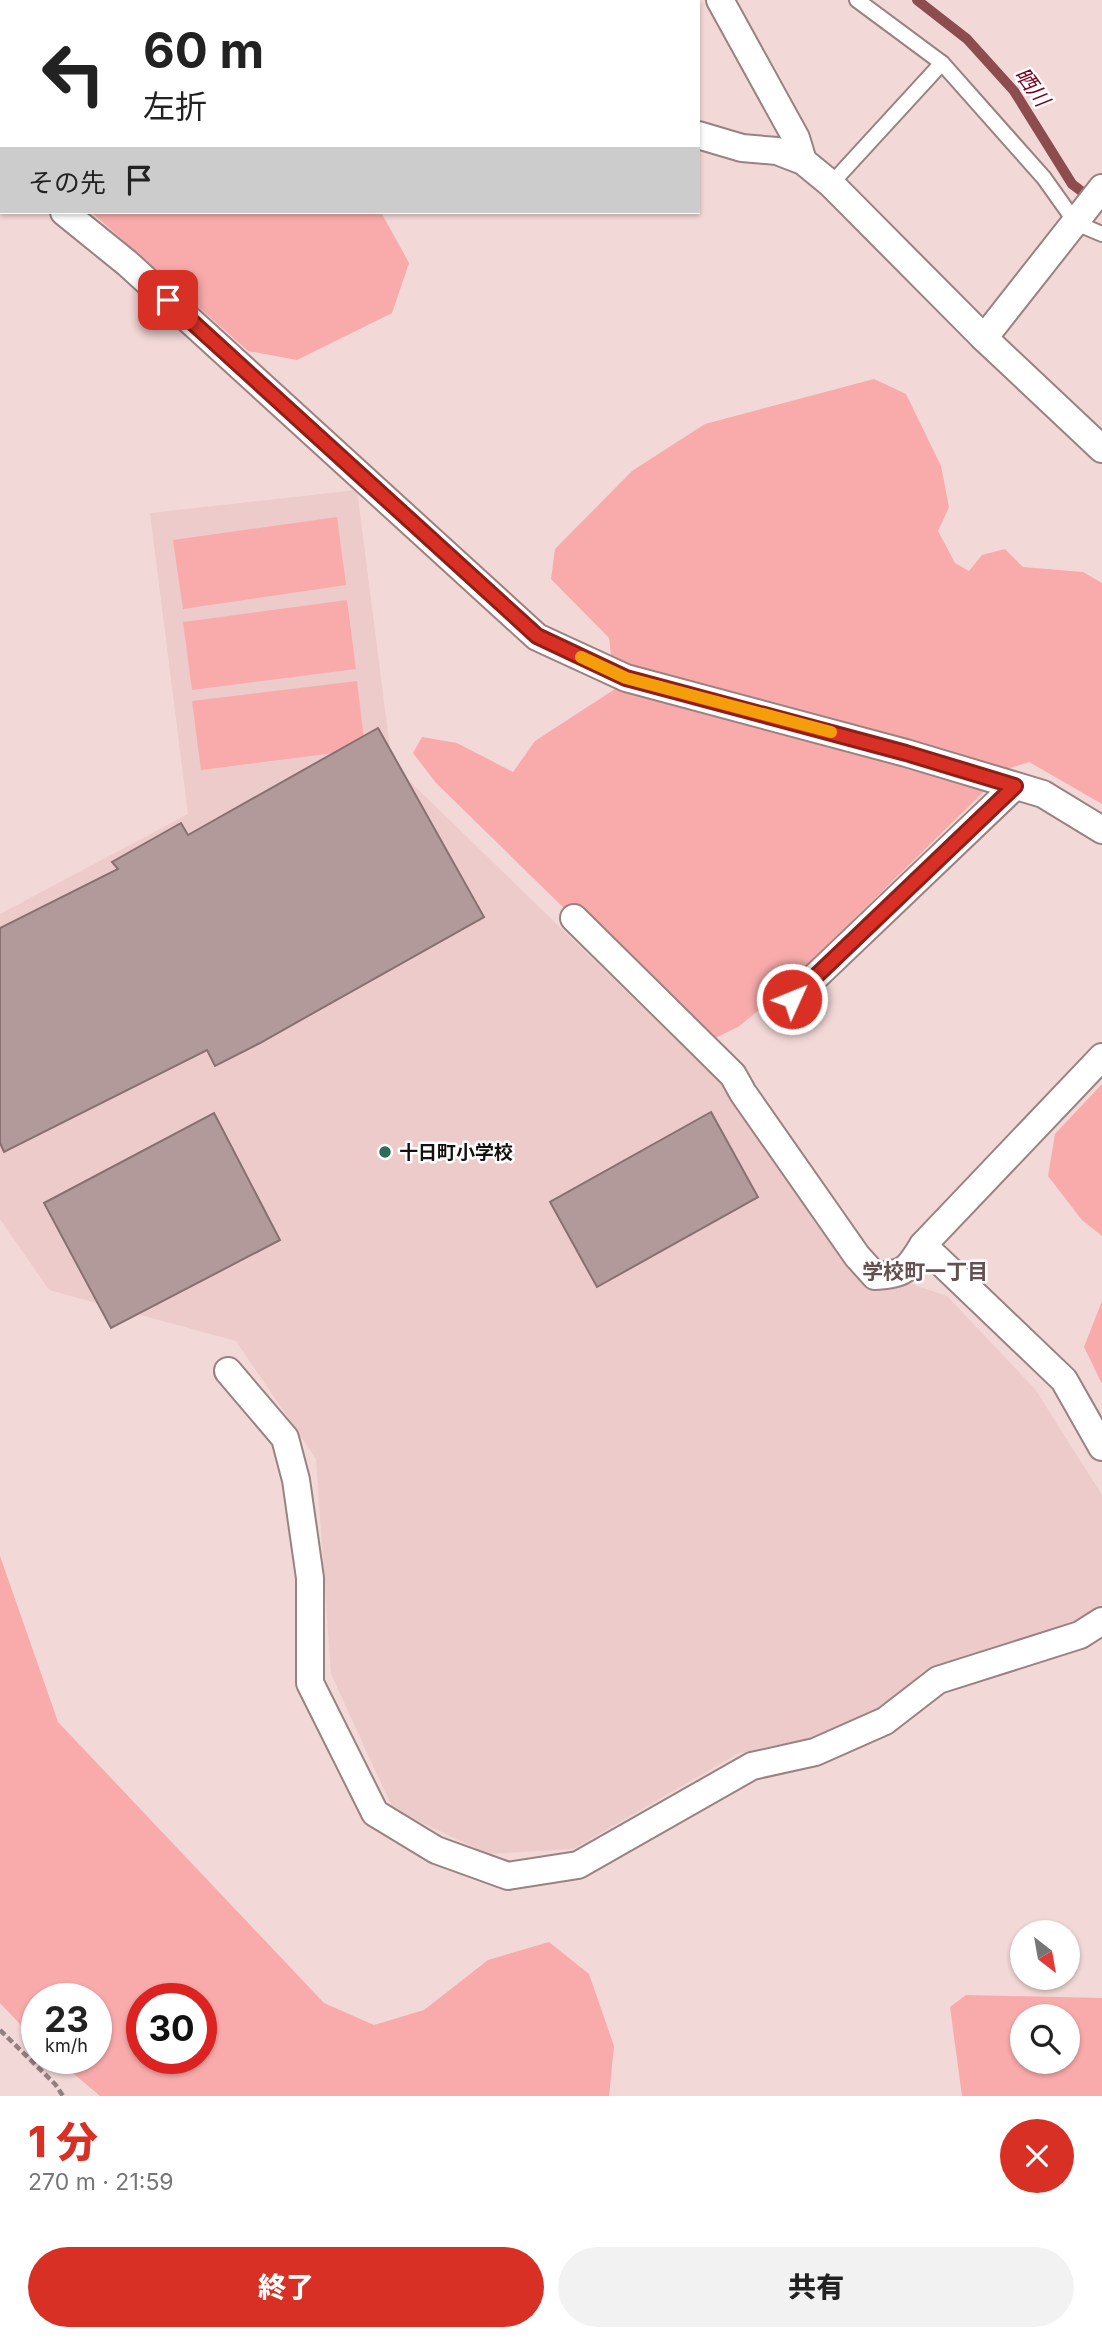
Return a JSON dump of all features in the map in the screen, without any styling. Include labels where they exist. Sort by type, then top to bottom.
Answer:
[{"type":"street","points":[[720,0],[796,138],[803,161]]},
{"type":"street","points":[[700,136],[742,148],[777,151],[803,161],[831,184],[984,338],[1102,449]]},
{"type":"street","points":[[984,338],[1102,188]]},
{"type":"street","points":[[67,214],[127,262],[537,636],[626,678],[906,753],[1043,793],[1102,830]]},
{"type":"street","points":[[792,999],[1015,786]]},
{"type":"street","points":[[574,918],[733,1075],[857,1256],[875,1276],[898,1275],[911,1266],[923,1245],[1102,1057]]},
{"type":"street","points":[[923,1245],[1063,1380],[1102,1447]]},
{"type":"street","points":[[228,1371],[285,1438],[296,1480],[310,1578],[310,1683],[375,1813],[436,1850],[508,1876],[578,1865],[752,1766],[816,1752],[885,1721],[938,1680],[1091,1635],[1102,1621]]},
{"type":"lane","points":[[857,0],[942,63],[1044,178],[1076,223],[1102,234]]},
{"type":"lane","points":[[831,184],[942,63]]},
{"type":"path","points":[[0,2030],[55,2084],[63,2096]]},
{"type":"shaded area","points":[[93,214],[382,214],[409,263],[392,313],[297,360],[248,351]]},
{"type":"shaded area","points":[[874,379],[906,394],[941,466],[949,507],[938,531],[955,563],[969,571],[982,555],[1005,549],[1023,567],[1083,572],[1102,583],[1102,804],[1029,762],[1007,769],[770,1001],[738,1027],[703,1044],[436,783],[413,753],[422,737],[457,743],[513,772],[535,741],[615,689],[609,638],[551,579],[555,549],[632,471],[705,424]]},
{"type":"shaded area","name":"十日町小学校","points":[[357,490],[392,764],[721,1084],[853,1264],[947,1296],[1035,1389],[1102,1495],[1102,1607],[1031,1644],[923,1671],[882,1714],[816,1741],[739,1753],[573,1849],[488,1854],[393,1809],[331,1674],[316,1459],[236,1341],[49,1290],[0,1219],[0,914],[188,814],[150,513]]},
{"type":"shaded area","points":[[337,517],[346,585],[183,609],[173,540]]},
{"type":"shaded area","points":[[347,600],[356,669],[192,690],[183,622]]},
{"type":"shaded area","points":[[357,681],[365,749],[201,770],[192,701]]},
{"type":"shaded area","points":[[1102,1084],[1102,1236],[1082,1220],[1048,1176],[1055,1134]]},
{"type":"shaded area","points":[[1102,1301],[1102,1384],[1084,1347]]},
{"type":"shaded area","points":[[0,1556],[58,1722],[324,2003],[374,2025],[424,2010],[488,1960],[549,1942],[589,1974],[614,2046],[609,2096],[100,2096],[74,2074],[112,2074],[112,1983],[21,1983],[21,2025],[0,2003]]},
{"type":"shaded area","points":[[966,1995],[1102,1998],[1102,2096],[962,2096],[950,2007]]},
{"type":"building","points":[[378,728],[484,917],[215,1066],[207,1050],[4,1152],[0,1143],[0,928],[118,869],[112,862],[181,823],[188,835]]},
{"type":"building","points":[[711,1112],[758,1197],[597,1287],[550,1202]]},
{"type":"building","points":[[214,1113],[280,1240],[111,1328],[44,1203]]},
{"type":"waterway","name":"晒川","points":[[917,0],[967,39],[1014,91],[1072,184],[1093,200]]},
{"type":"slow traffic","points":[[581,657],[626,678],[831,732]]},
{"type":"place","name":"十日町小学校","points":[[385,1152]]},
{"type":"district","name":"学校町一丁目","points":[[925,1272]]},
{"type":"route","points":[[168,300],[537,636],[626,678],[906,753],[1015,786],[792,999]]}]
